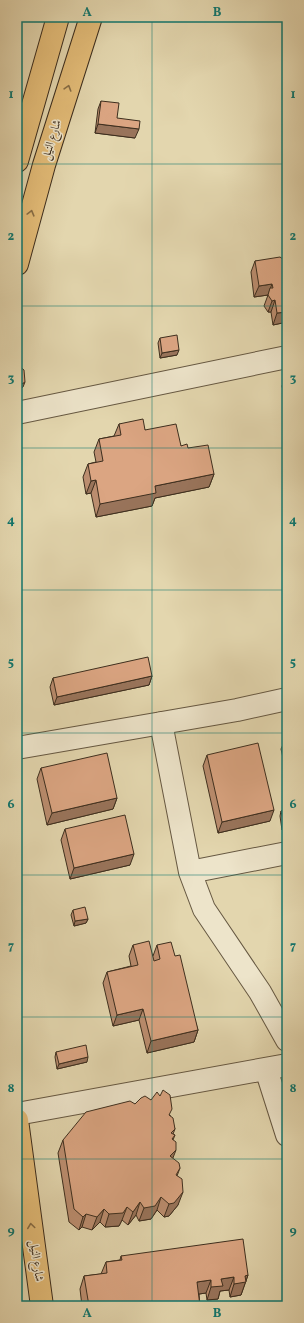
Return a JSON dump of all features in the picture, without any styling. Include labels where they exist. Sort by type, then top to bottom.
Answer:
[{"type":"main road","points":[[17,161],[58,17]]},
{"type":"main road","name":"شارع النيل","points":[[17,264],[44,165],[90,17]]},
{"type":"main road","name":"شارع النيل","points":[[17,1120],[42,1306]]},
{"type":"street","points":[[17,413],[287,357]]},
{"type":"street","points":[[17,748],[162,723],[287,699]]},
{"type":"street","points":[[162,723],[190,872],[204,909],[260,992],[287,1040]]},
{"type":"street","points":[[190,872],[287,853]]},
{"type":"street","points":[[17,1114],[287,1065]]},
{"type":"street","points":[[266,1069],[287,1135]]},
{"type":"building","points":[[101,101],[119,103],[117,118],[140,121],[139,129],[98,124]]},
{"type":"building","points":[[280,257],[287,262],[287,312],[277,313],[275,300],[272,301],[268,295],[270,288],[273,288],[272,284],[259,286],[255,261]]},
{"type":"building","points":[[177,335],[179,350],[162,353],[160,338]]},
{"type":"building","points":[[17,365],[24,370],[25,382],[17,387]]},
{"type":"building","points":[[143,419],[145,430],[176,424],[181,446],[187,444],[188,448],[208,445],[214,474],[155,486],[156,493],[100,504],[96,480],[91,481],[88,464],[103,461],[99,439],[121,435],[119,424]]},
{"type":"building","points":[[148,657],[152,676],[57,697],[53,678]]},
{"type":"building","points":[[285,740],[287,740],[287,752]]},
{"type":"building","points":[[258,743],[274,810],[222,822],[207,755]]},
{"type":"building","points":[[107,753],[117,798],[52,813],[41,768]]},
{"type":"building","points":[[287,810],[287,824],[284,825],[281,811]]},
{"type":"building","points":[[125,815],[134,854],[74,868],[65,829]]},
{"type":"building","points":[[85,907],[88,919],[75,921],[73,910]]},
{"type":"building","points":[[149,941],[154,961],[160,959],[157,945],[171,942],[175,956],[180,955],[198,1030],[151,1041],[143,1009],[117,1015],[107,972],[138,965],[133,945]]},
{"type":"building","points":[[86,1045],[88,1057],[59,1064],[56,1052]]},
{"type":"building","points":[[163,1090],[170,1095],[172,1109],[169,1115],[173,1118],[175,1129],[171,1133],[175,1135],[172,1139],[176,1142],[176,1150],[170,1156],[179,1163],[180,1168],[176,1175],[182,1179],[183,1192],[174,1203],[169,1204],[161,1197],[155,1206],[144,1208],[140,1202],[133,1212],[127,1207],[123,1213],[109,1214],[104,1209],[97,1217],[86,1214],[83,1217],[74,1209],[63,1140],[86,1112],[130,1101],[135,1104],[145,1096],[151,1100],[157,1092],[160,1096]]},
{"type":"building","points":[[243,1239],[248,1275],[245,1276],[246,1282],[234,1284],[234,1277],[221,1279],[223,1286],[211,1287],[211,1280],[197,1282],[200,1306],[89,1306],[84,1276],[107,1273],[106,1262],[122,1260],[121,1256]]}]
